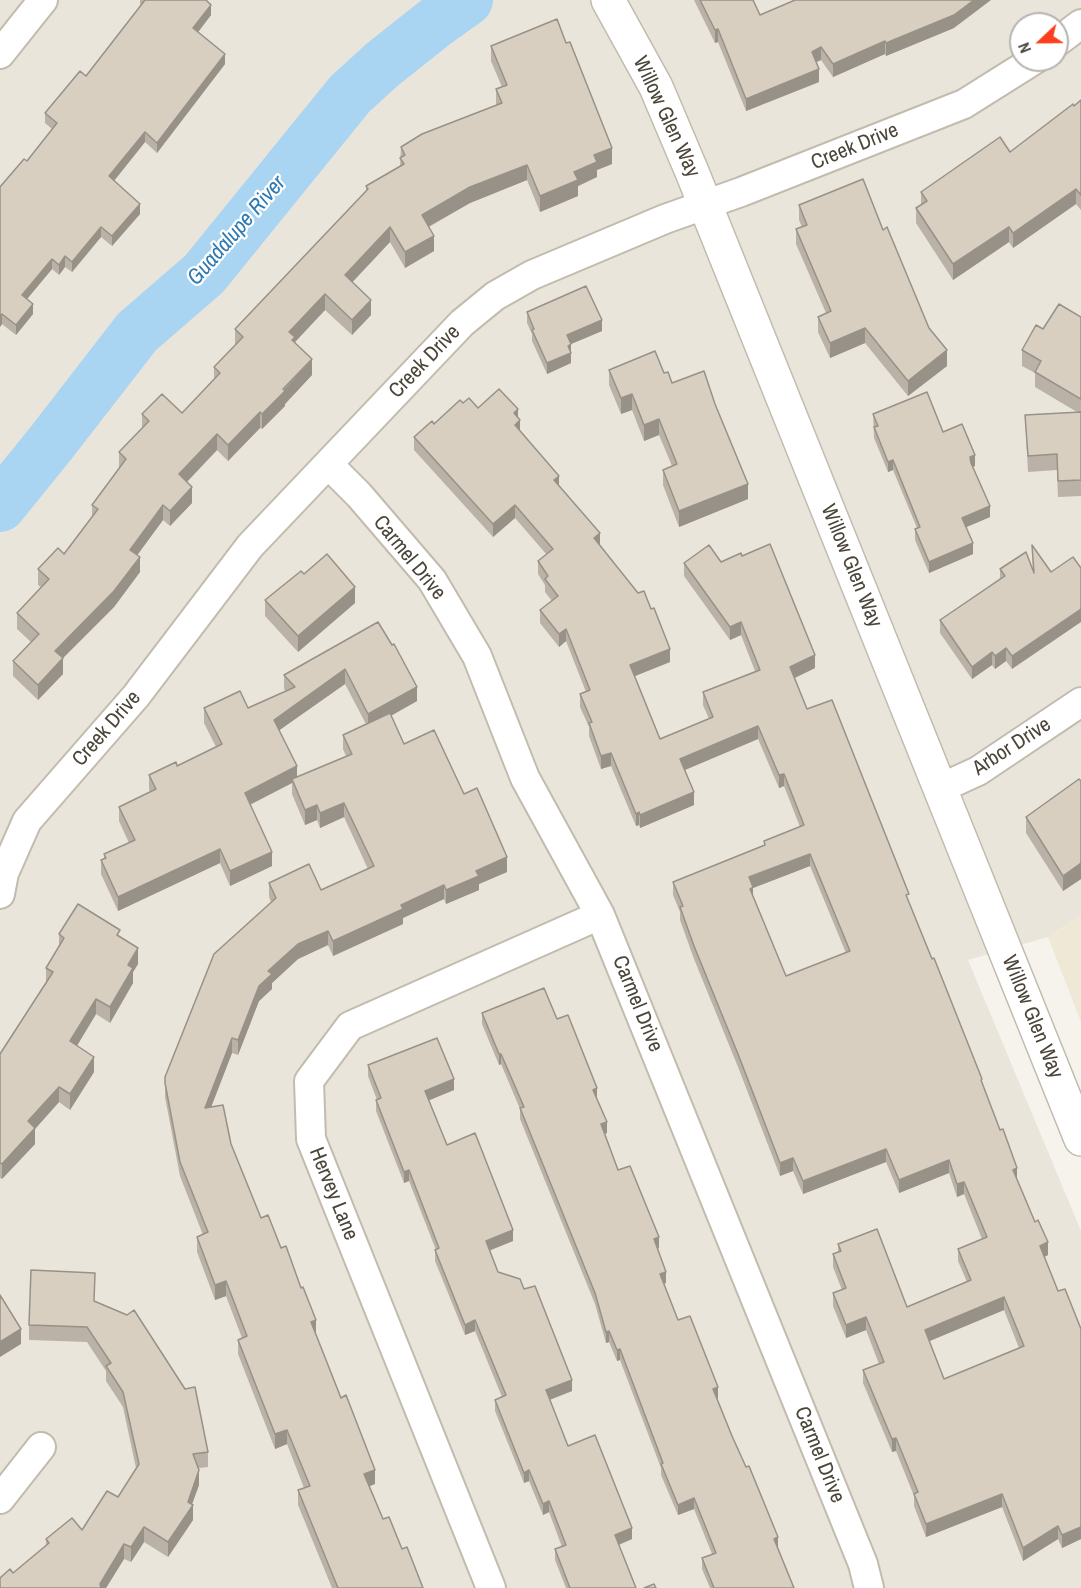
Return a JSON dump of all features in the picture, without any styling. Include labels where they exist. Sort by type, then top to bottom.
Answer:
[{"type":"street","points":[[0,54],[44,0]]},
{"type":"street","name":"Willow Glen Way","points":[[608,0],[657,87],[1081,1139]]},
{"type":"street","name":"Creek Drive","points":[[0,894],[4,873],[27,821],[136,696],[250,546],[462,323],[495,296],[532,275],[665,219],[964,104],[1015,72]]},
{"type":"street","name":"Carmel Drive","points":[[328,464],[359,495],[432,580],[477,656],[525,778],[600,915],[863,1564],[869,1588]]},
{"type":"street","name":"Arbor Drive","points":[[941,788],[978,771],[1081,702]]},
{"type":"street","name":"Hervey Lane","points":[[491,1588],[311,1140],[309,1081],[350,1026],[600,915]]},
{"type":"street","points":[[0,1499],[41,1447]]},
{"type":"shaded area","points":[[0,0],[1081,0],[1081,915],[1048,937],[968,960],[1081,1231],[1081,1588],[0,1588]]},
{"type":"shaded area","points":[[1081,915],[1081,1022],[1048,937]]},
{"type":"building","points":[[145,0],[206,0],[211,5],[193,28],[225,54],[157,143],[145,132],[109,176],[140,204],[112,236],[101,227],[72,262],[65,256],[59,265],[52,259],[22,295],[33,304],[16,325],[2,314],[0,316],[0,187],[24,159],[27,161],[57,123],[45,113],[80,71],[86,76]]},
{"type":"building","points":[[700,0],[753,0],[760,15],[795,0],[974,0],[954,15],[886,43],[885,41],[833,64],[821,47],[812,52],[819,69],[746,99],[718,29],[715,30]]},
{"type":"building","points":[[557,19],[566,43],[570,42],[612,148],[594,155],[597,162],[574,172],[578,180],[540,196],[527,165],[470,187],[422,215],[434,236],[405,252],[390,227],[345,275],[371,300],[352,320],[325,294],[289,332],[295,337],[292,340],[312,359],[283,389],[285,391],[262,414],[260,412],[228,445],[217,434],[179,474],[192,487],[170,511],[163,505],[130,550],[140,557],[114,591],[55,651],[63,658],[38,685],[13,661],[39,634],[17,613],[49,579],[38,569],[58,548],[64,554],[98,509],[92,505],[126,459],[119,452],[149,421],[142,414],[162,394],[182,413],[220,373],[214,367],[243,337],[235,329],[368,189],[366,186],[404,164],[400,158],[405,155],[401,147],[422,134],[502,103],[496,89],[507,85],[491,46]]},
{"type":"building","points":[[1081,100],[1081,195],[1076,189],[1013,233],[1009,227],[953,264],[916,208],[927,201],[921,192],[1000,137],[1010,152]]},
{"type":"building","points":[[863,179],[883,230],[887,227],[929,328],[947,350],[908,381],[865,328],[830,343],[818,317],[831,311],[796,229],[807,225],[799,205]]},
{"type":"building","points":[[586,286],[602,320],[567,335],[571,344],[568,346],[571,353],[547,363],[532,330],[534,329],[527,312]]},
{"type":"building","points":[[1059,304],[1081,317],[1081,399],[1035,372],[1041,361],[1022,350],[1036,325],[1043,329]]},
{"type":"building","points":[[655,351],[664,373],[668,372],[672,383],[704,371],[748,484],[679,511],[663,470],[677,464],[659,419],[644,425],[632,394],[621,398],[609,370]]},
{"type":"building","points":[[499,389],[518,409],[514,413],[520,420],[515,425],[559,476],[554,480],[600,533],[594,538],[638,593],[644,591],[651,609],[654,608],[670,649],[630,665],[660,739],[713,717],[703,692],[760,670],[741,622],[730,627],[684,563],[709,545],[721,562],[770,544],[815,655],[790,667],[807,709],[832,700],[909,894],[906,895],[932,959],[934,958],[1000,1130],[1003,1129],[1017,1168],[1013,1170],[1035,1222],[1038,1220],[1048,1242],[1040,1246],[1058,1291],[1065,1289],[1081,1329],[1081,1527],[1062,1535],[1058,1526],[1023,1548],[1002,1494],[926,1524],[914,1494],[918,1492],[896,1438],[892,1439],[863,1370],[884,1362],[866,1317],[846,1325],[833,1293],[846,1288],[833,1254],[841,1251],[838,1244],[877,1229],[907,1307],[971,1280],[958,1249],[987,1237],[964,1182],[957,1184],[949,1160],[899,1180],[886,1149],[803,1181],[793,1158],[780,1163],[694,946],[680,907],[683,906],[673,882],[765,845],[764,841],[804,825],[784,774],[779,775],[758,726],[680,759],[694,792],[640,815],[639,812],[636,814],[611,753],[601,756],[589,723],[592,722],[580,694],[590,690],[566,629],[559,634],[540,610],[558,596],[545,579],[548,576],[538,561],[553,549],[515,505],[493,524],[414,437],[432,421],[434,424],[460,400],[463,403],[469,398],[478,408]],"holes":[[[810,854],[850,951],[786,976],[750,889],[753,887],[749,877]],[[1004,1297],[1024,1346],[944,1379],[925,1330]]]},
{"type":"building","points":[[927,392],[943,432],[962,424],[975,455],[970,457],[971,463],[990,506],[962,518],[973,543],[929,562],[915,529],[920,527],[893,460],[888,462],[874,427],[878,426],[873,414]]},
{"type":"building","points":[[1081,412],[1081,480],[1058,481],[1057,454],[1028,456],[1025,415]]},
{"type":"building","points":[[1032,545],[1051,572],[1073,557],[1081,568],[1081,609],[1012,656],[1006,648],[995,656],[992,652],[972,667],[940,620],[1005,576],[1000,569],[1026,552],[1034,573]]},
{"type":"building","points":[[327,554],[355,587],[298,636],[265,600],[301,571],[304,574]]},
{"type":"building","points":[[378,622],[392,645],[394,644],[417,687],[368,714],[345,669],[274,720],[297,766],[245,793],[272,852],[230,871],[220,849],[118,897],[101,860],[106,858],[104,854],[135,840],[119,807],[156,789],[149,775],[176,762],[177,766],[222,744],[204,708],[240,691],[248,708],[295,687],[284,675]]},
{"type":"building","points":[[390,713],[404,744],[434,730],[464,794],[477,788],[507,857],[476,871],[479,876],[446,890],[444,885],[401,905],[403,909],[333,941],[328,931],[298,944],[268,971],[272,974],[259,986],[238,1040],[232,1038],[205,1108],[223,1105],[231,1144],[261,1218],[268,1215],[281,1248],[286,1246],[301,1288],[303,1287],[316,1320],[311,1322],[341,1398],[346,1395],[375,1470],[364,1474],[383,1519],[389,1517],[402,1549],[407,1547],[423,1588],[338,1588],[298,1490],[310,1486],[287,1430],[275,1434],[238,1340],[247,1336],[226,1281],[215,1285],[197,1237],[208,1232],[180,1162],[165,1077],[214,954],[276,898],[269,883],[309,864],[321,890],[374,866],[344,803],[320,813],[317,805],[305,810],[292,779],[352,754],[343,735]]},
{"type":"building","points":[[1079,779],[1081,781],[1081,863],[1063,876],[1026,817]]},
{"type":"building","points":[[78,904],[120,930],[117,935],[138,948],[128,965],[133,968],[110,1007],[96,999],[70,1041],[94,1057],[70,1094],[59,1087],[28,1121],[35,1128],[2,1164],[0,1163],[0,1054],[53,972],[46,968],[64,938],[59,934]]},
{"type":"building","points":[[544,988],[557,1019],[568,1015],[597,1088],[593,1090],[607,1122],[601,1124],[618,1170],[630,1166],[659,1237],[654,1239],[666,1272],[660,1274],[678,1320],[690,1316],[718,1387],[713,1389],[746,1467],[749,1466],[778,1537],[774,1539],[794,1588],[714,1588],[702,1558],[716,1553],[694,1498],[678,1505],[620,1349],[617,1350],[609,1331],[606,1332],[595,1293],[520,1108],[524,1107],[482,1013]]},
{"type":"building","points":[[437,1038],[454,1079],[425,1091],[447,1145],[475,1133],[513,1230],[486,1241],[498,1272],[520,1279],[524,1289],[535,1286],[572,1380],[546,1390],[568,1446],[595,1435],[632,1528],[615,1535],[636,1588],[570,1588],[555,1549],[566,1545],[549,1501],[543,1504],[529,1470],[524,1473],[495,1400],[506,1395],[475,1320],[465,1325],[435,1250],[439,1248],[409,1170],[404,1172],[376,1100],[381,1098],[368,1065]]},
{"type":"building","points":[[31,1270],[95,1273],[94,1301],[127,1315],[134,1310],[185,1389],[195,1387],[208,1452],[193,1454],[199,1470],[188,1502],[193,1505],[168,1542],[144,1527],[131,1547],[124,1544],[100,1584],[101,1588],[0,1588],[0,1578],[10,1569],[13,1573],[49,1543],[46,1539],[72,1518],[82,1530],[107,1491],[118,1497],[139,1464],[123,1392],[106,1366],[111,1363],[87,1327],[29,1325]]},
{"type":"building","points":[[0,1295],[21,1329],[0,1342]]},
{"type":"building","points":[[654,1584],[656,1588],[644,1588]]},
{"type":"waterway","name":"Guadalupe River","points":[[0,506],[137,332],[204,274],[350,94],[383,64],[467,0]]}]
